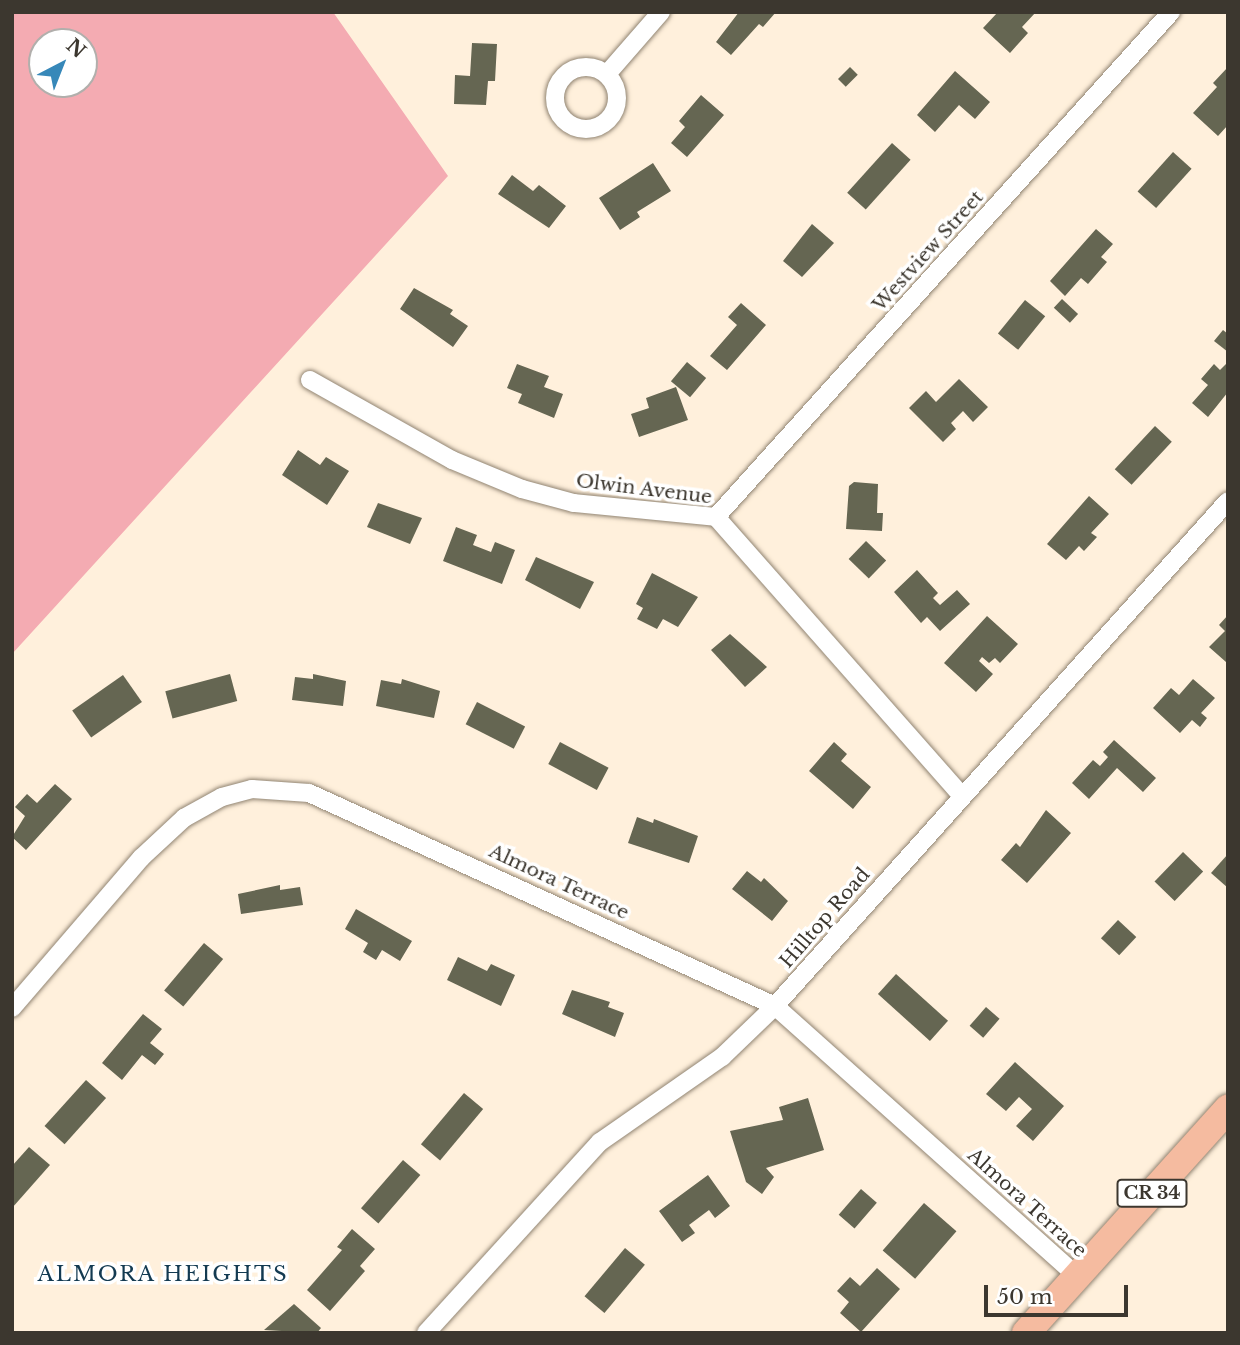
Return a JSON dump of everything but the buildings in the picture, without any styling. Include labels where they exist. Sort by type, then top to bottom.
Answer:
[{"type":"main road","name":"CR 34","points":[[1026,1333],[1228,1109]]},
{"type":"street","points":[[607,74],[661,12]]},
{"type":"street","name":"Westview Street","points":[[716,517],[1171,12]]},
{"type":"street","name":"Olwin Avenue","points":[[310,380],[452,460],[522,489],[574,503],[716,517],[961,795]]},
{"type":"street","name":"Hilltop Road","points":[[426,1333],[600,1142],[722,1058],[775,1006],[961,795],[1228,501]]},
{"type":"street","name":"Almora Terrace","points":[[12,1009],[141,858],[177,824],[222,797],[268,788],[335,801],[775,1006],[1077,1276]]},
{"type":"shaded area","points":[[12,12],[333,12],[448,176],[12,654]]},
{"type":"district","name":"ALMORA HEIGHTS","points":[[163,1274]]}]
